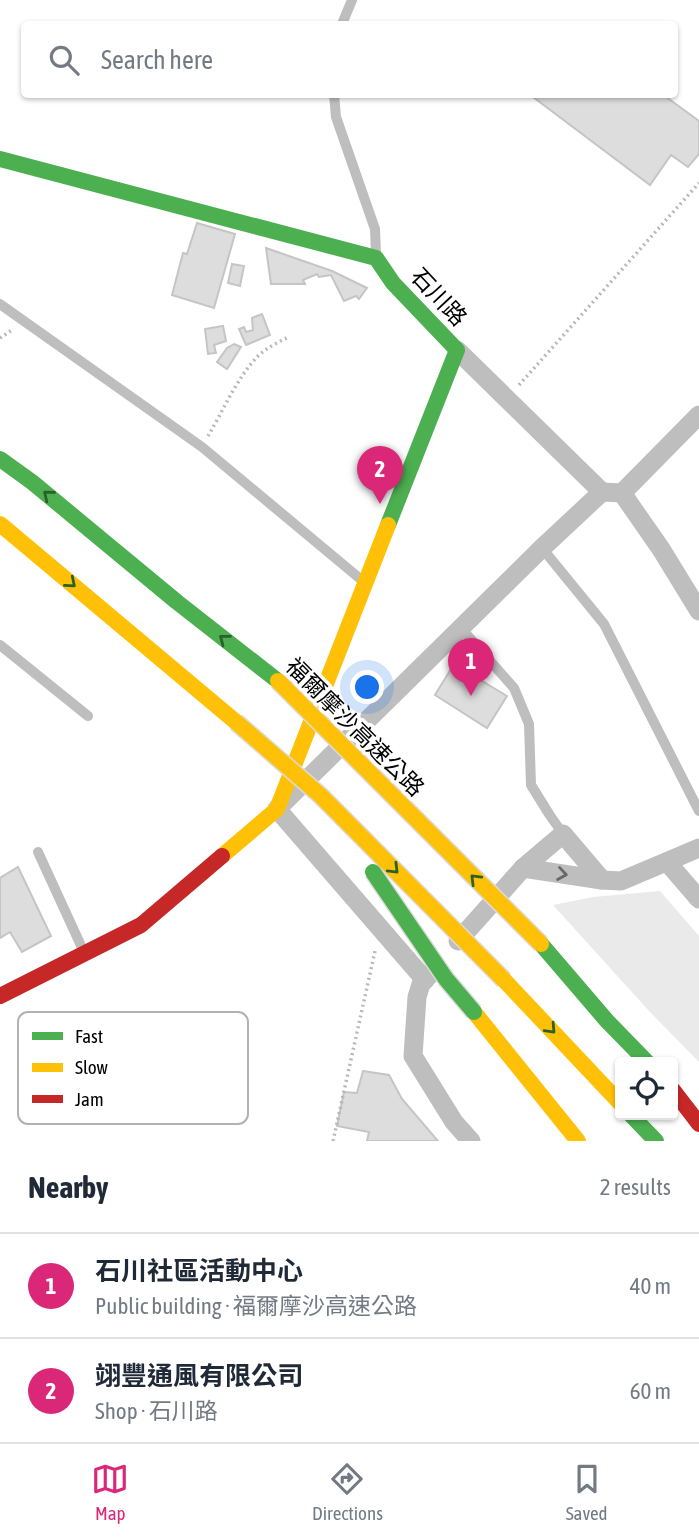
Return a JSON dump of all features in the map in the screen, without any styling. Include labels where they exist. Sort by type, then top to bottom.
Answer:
[{"type":"main road","points":[[0,159],[376,258]]},
{"type":"main road","name":"石川路","points":[[277,809],[457,350],[393,283],[376,258]]},
{"type":"main road","name":"福爾摩沙高速公路","points":[[0,459],[278,681],[541,944],[607,1021],[642,1057]]},
{"type":"main road","points":[[0,524],[321,796],[504,980],[615,1098]]},
{"type":"main road","points":[[321,796],[446,979],[578,1141]]},
{"type":"main road","points":[[0,996],[141,925],[277,809]]},
{"type":"main road","points":[[678,1092],[699,1103]]},
{"type":"main road","points":[[678,1096],[699,1124]]},
{"type":"main road","points":[[636,1120],[656,1141]]},
{"type":"street","points":[[457,350],[612,493],[661,549],[699,611]]},
{"type":"street","points":[[425,980],[277,809],[542,548],[612,493],[699,415]]},
{"type":"street","points":[[471,1141],[454,1122],[414,1056],[417,997],[421,984],[523,868],[564,834],[602,880]]},
{"type":"street","points":[[523,868],[621,881],[699,848]]},
{"type":"street","points":[[667,862],[699,899]]},
{"type":"lane","points":[[343,21],[352,0]]},
{"type":"lane","points":[[334,98],[336,117],[375,229],[376,258]]},
{"type":"lane","points":[[0,304],[202,447],[366,583]]},
{"type":"lane","points":[[542,548],[604,624],[699,811]]},
{"type":"lane","points":[[461,628],[514,688],[529,724],[531,785],[564,834]]},
{"type":"lane","points":[[0,645],[88,716]]},
{"type":"lane","points":[[38,852],[84,953]]},
{"type":"path","points":[[508,398],[699,183]]},
{"type":"path","points":[[202,447],[243,375],[258,356],[289,337]]},
{"type":"path","points":[[332,1141],[380,928]]},
{"type":"shaded area","points":[[660,891],[699,936],[699,1062],[553,905],[593,897]]},
{"type":"building","points":[[534,98],[667,98],[699,121],[699,154],[688,167],[671,155],[650,185]]},
{"type":"building","points":[[197,223],[235,234],[214,308],[172,295],[183,253],[187,254]]},
{"type":"building","points":[[266,248],[332,271],[367,288],[359,299],[356,296],[344,301],[331,275],[319,277],[317,274],[303,280],[305,284],[271,284]]},
{"type":"building","points":[[232,264],[244,266],[240,286],[228,283]]},
{"type":"building","points":[[262,314],[270,335],[246,345],[239,329],[244,327],[246,332],[253,330],[252,318]]},
{"type":"building","points":[[223,326],[226,341],[214,345],[216,353],[208,354],[205,329]]},
{"type":"building","points":[[234,344],[241,347],[227,369],[217,362],[227,348]]},
{"type":"building","points":[[454,664],[507,696],[487,728],[435,695]]},
{"type":"building","points":[[18,867],[51,936],[22,952],[10,932],[0,938],[0,878]]},
{"type":"building","points":[[363,1071],[389,1075],[402,1099],[438,1141],[367,1141],[369,1132],[337,1126],[344,1092],[357,1093]]},
{"type":"traffic: fast","points":[[0,159],[376,258],[393,283],[457,350],[388,525]]},
{"type":"traffic: fast","points":[[0,459],[278,681]]},
{"type":"traffic: fast","points":[[373,872],[446,979],[474,1012]]},
{"type":"traffic: fast","points":[[541,944],[607,1021],[642,1057]]},
{"type":"traffic: fast","points":[[636,1120],[656,1141]]},
{"type":"traffic: slow","points":[[0,524],[236,722]]},
{"type":"traffic: slow","points":[[222,856],[277,809],[388,525]]},
{"type":"traffic: slow","points":[[278,681],[541,944]]},
{"type":"traffic: slow","points":[[236,722],[321,796],[504,980]]},
{"type":"traffic: slow","points":[[504,980],[615,1098]]},
{"type":"traffic: slow","points":[[474,1012],[578,1141]]},
{"type":"traffic: jam","points":[[0,996],[141,925],[222,856]]},
{"type":"traffic: jam","points":[[678,1097],[699,1124]]},
{"type":"place","name":"翊豐通風有限公司","points":[[380,504]]},
{"type":"place","name":"石川社區活動中心","points":[[471,696]]}]
